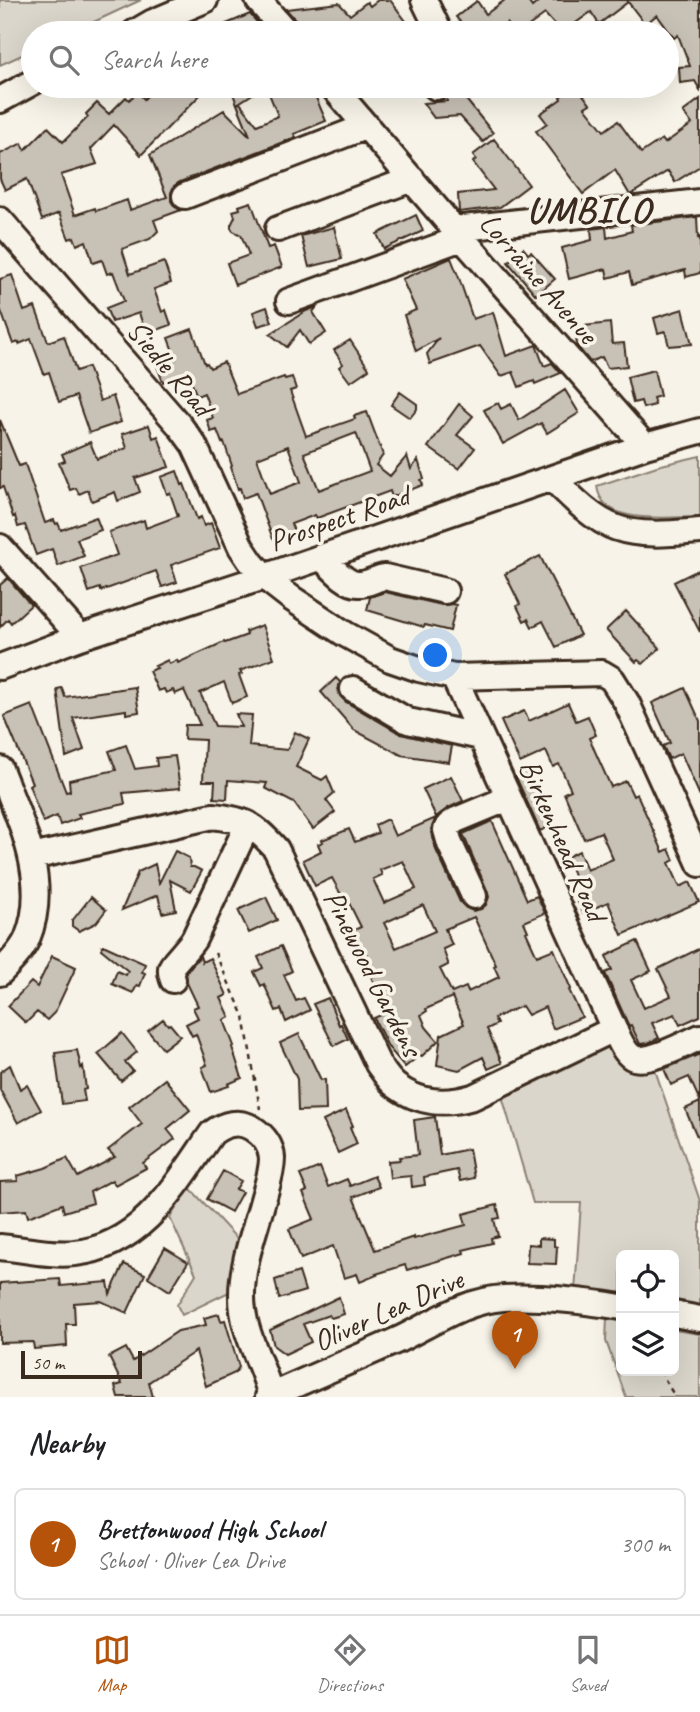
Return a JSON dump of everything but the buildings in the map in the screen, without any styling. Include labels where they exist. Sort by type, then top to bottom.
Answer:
[{"type":"street","points":[[155,21],[205,0]]},
{"type":"street","points":[[258,0],[276,21]]},
{"type":"street","points":[[424,0],[434,21]]},
{"type":"street","points":[[0,100],[21,89]]},
{"type":"street","name":"Lorraine Avenue","points":[[342,98],[645,446]]},
{"type":"street","points":[[185,196],[367,126]]},
{"type":"street","points":[[278,229],[412,180]]},
{"type":"street","points":[[289,301],[458,233],[700,202]]},
{"type":"street","name":"Siedle Road","points":[[0,220],[180,426],[199,454],[241,547],[264,577],[345,634],[390,659],[419,669],[454,677],[602,673],[612,679],[636,723],[700,864]]},
{"type":"street","name":"Prospect Road","points":[[0,667],[645,446],[700,432]]},
{"type":"street","points":[[552,478],[587,511],[617,528],[642,532],[700,531]]},
{"type":"street","points":[[0,547],[80,638]]},
{"type":"street","points":[[321,557],[345,579],[359,585],[386,577],[445,591]]},
{"type":"street","name":"Birkenhead Road","points":[[454,677],[614,1029]]},
{"type":"street","points":[[353,689],[408,721],[481,737]]},
{"type":"street","points":[[0,769],[32,857],[35,885],[34,911],[26,939],[12,961],[0,973]]},
{"type":"street","points":[[474,896],[446,830],[456,820],[509,798]]},
{"type":"street","name":"Pinewood Gardens","points":[[32,857],[213,816],[238,819],[258,830],[276,849],[378,1064],[395,1085],[417,1098],[454,1103],[473,1097],[614,1029]]},
{"type":"street","points":[[173,980],[171,966],[184,954],[194,939],[248,824]]},
{"type":"street","points":[[614,1029],[625,1051],[635,1059],[647,1059],[700,1037]]},
{"type":"street","points":[[0,1247],[75,1254],[101,1247],[125,1236],[169,1195],[212,1133],[220,1127],[247,1125],[261,1134],[268,1143],[272,1156],[270,1176],[251,1245],[242,1294],[244,1320],[270,1396]]},
{"type":"street","name":"Oliver Lea Drive","points":[[270,1396],[475,1304],[502,1298],[556,1299],[616,1306]]},
{"type":"street","points":[[679,1315],[700,1319]]},
{"type":"path","points":[[215,953],[244,1016],[260,1103],[261,1134]]},
{"type":"path","points":[[663,1376],[675,1397]]},
{"type":"shaded area","points":[[0,0],[141,0],[96,21],[21,21],[21,55],[0,65]]},
{"type":"shaded area","points":[[700,456],[700,517],[656,518],[624,514],[611,508],[602,499],[597,486],[657,466]]},
{"type":"shaded area","points":[[606,1044],[639,1071],[655,1070],[700,1201],[700,1308],[679,1306],[679,1250],[616,1250],[616,1297],[575,1292],[581,1203],[533,1203],[502,1096]]},
{"type":"shaded area","points":[[189,1187],[241,1243],[231,1291],[182,1315],[177,1305],[196,1274],[170,1218]]},
{"type":"shaded area","points":[[607,1318],[616,1320],[616,1369],[606,1341]]},
{"type":"shaded area","points":[[679,1331],[700,1334],[700,1397],[626,1397],[618,1376],[679,1376]]},
{"type":"place","name":"Brettonwood High School","points":[[515,1369]]},
{"type":"district","name":"UMBILO","points":[[589,209]]}]
